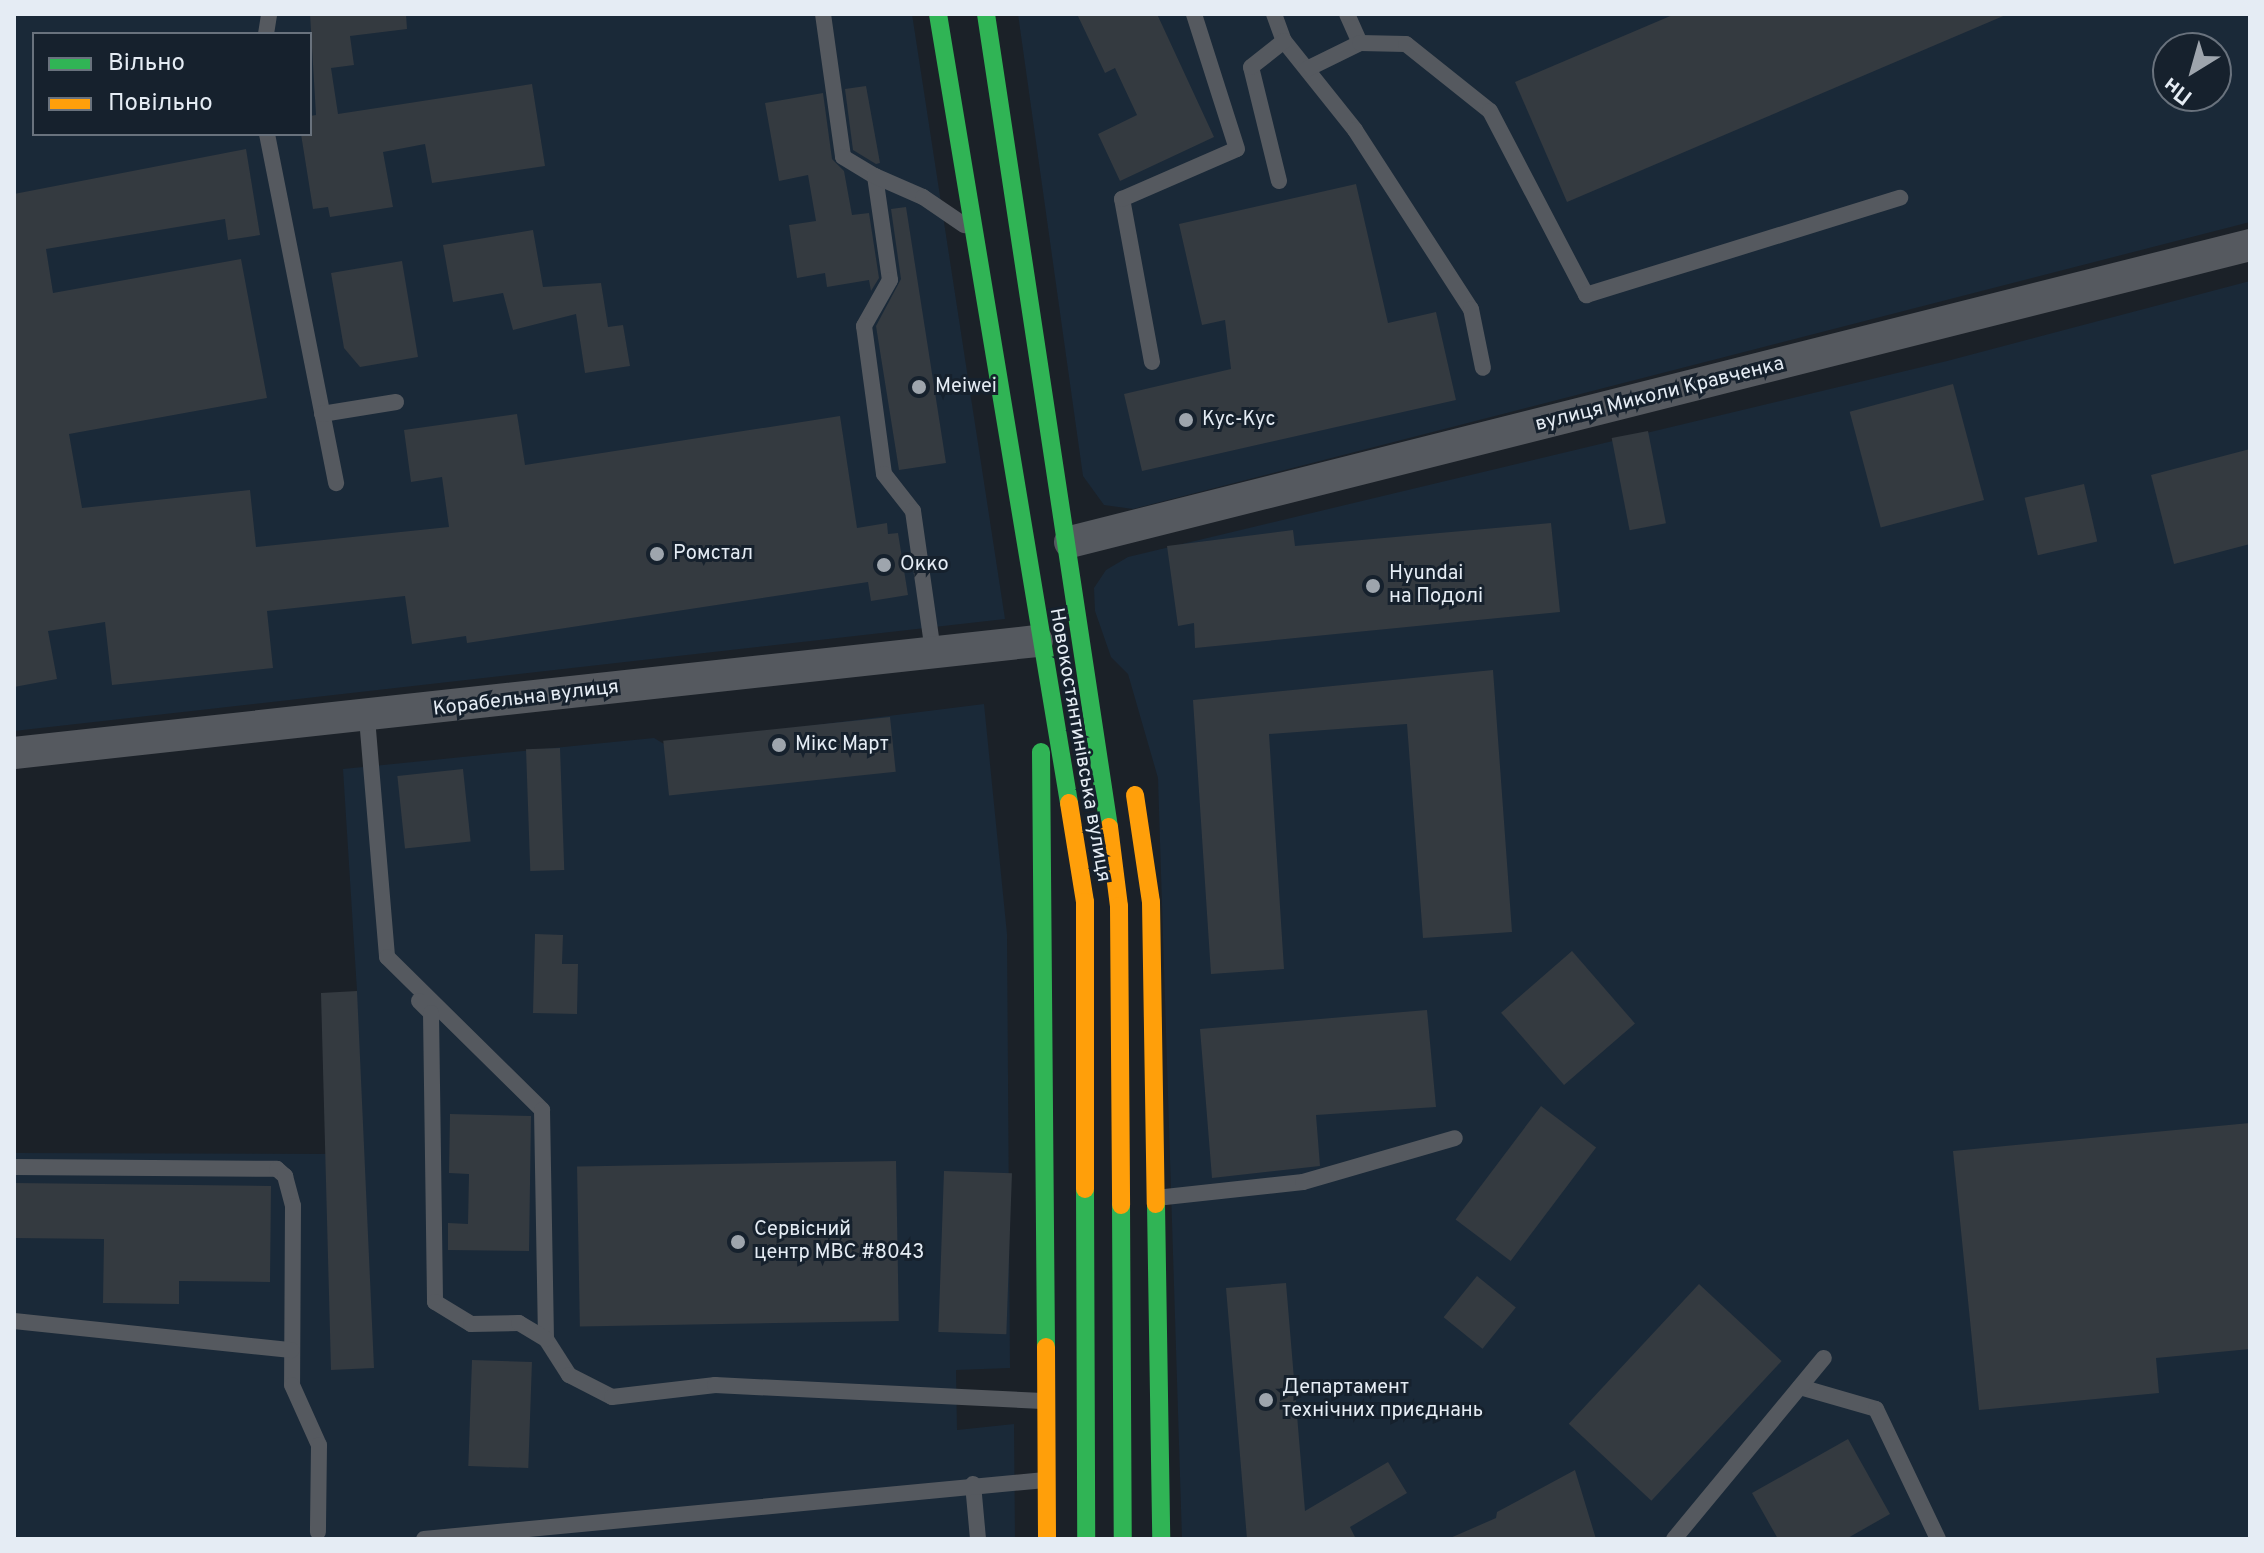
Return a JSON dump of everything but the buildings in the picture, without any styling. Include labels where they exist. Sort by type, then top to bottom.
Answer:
[{"type":"main road","name":"Новокостянтинівська вулиця","points":[[938,14],[1037,641],[1085,902],[1088,1246],[1086,1539]]},
{"type":"main road","name":"Новокостянтинівська вулиця","points":[[986,14],[1091,674],[1119,906],[1123,1539]]},
{"type":"main road","points":[[1091,674],[1112,711]]},
{"type":"main road","points":[[1046,690],[1040,764],[1047,1539]]},
{"type":"main road","points":[[1132,777],[1151,902],[1161,1539]]},
{"type":"street","name":"вулиця Миколи Кравченка","points":[[1070,542],[2250,245]]},
{"type":"street","name":"Корабельна вулиця","points":[[14,753],[367,718],[1037,641]]},
{"type":"lane","points":[[823,14],[843,157],[875,176],[923,197],[972,232]]},
{"type":"lane","points":[[1152,362],[1122,199],[1237,149],[1194,14]]},
{"type":"lane","points":[[1274,14],[1284,41],[1363,142],[1471,309],[1483,368]]},
{"type":"lane","points":[[1347,14],[1360,43]]},
{"type":"lane","points":[[1279,181],[1251,67],[1284,41]]},
{"type":"lane","points":[[1307,69],[1360,43],[1406,44],[1490,111],[1586,295],[1900,198]]},
{"type":"lane","points":[[267,136],[336,483]]},
{"type":"lane","points":[[875,176],[890,280],[864,326],[884,474],[913,511],[933,651]]},
{"type":"lane","points":[[322,414],[396,402]]},
{"type":"lane","points":[[367,718],[387,969],[431,1013],[435,1302],[449,1316],[471,1324],[519,1323],[546,1339],[569,1375],[612,1397],[715,1385],[1047,1402]]},
{"type":"lane","points":[[387,957],[542,1110],[546,1339]]},
{"type":"lane","points":[[1155,1198],[1303,1182],[1455,1138]]},
{"type":"lane","points":[[14,1167],[277,1169],[285,1176],[293,1206],[292,1385],[319,1445],[318,1532]]},
{"type":"lane","points":[[14,1321],[291,1350]]},
{"type":"lane","points":[[1674,1539],[1824,1358]]},
{"type":"lane","points":[[1800,1387],[1876,1409],[1938,1539]]},
{"type":"lane","points":[[424,1539],[973,1484],[1047,1480]]},
{"type":"lane","points":[[973,1484],[978,1539]]},
{"type":"shaded area","points":[[14,14],[912,14],[1005,619],[14,731]]},
{"type":"shaded area","points":[[1018,14],[2250,14],[2250,222],[1133,509],[1104,505],[1083,476]]},
{"type":"shaded area","points":[[2250,281],[2250,1539],[1182,1539],[1158,778],[1128,674],[1111,657],[1095,611],[1094,588],[1106,570],[1128,557],[1947,361]]},
{"type":"shaded area","points":[[984,704],[1007,934],[1010,1368],[956,1370],[957,1430],[1014,1424],[1015,1539],[14,1539],[14,1153],[329,1154],[357,991],[343,769],[654,738],[664,744]]},
{"type":"traffic: fast","points":[[938,14],[1069,803]]},
{"type":"traffic: fast","points":[[986,14],[1109,827]]},
{"type":"traffic: fast","points":[[1041,752],[1046,1347]]},
{"type":"traffic: fast","points":[[1085,1189],[1086,1539]]},
{"type":"traffic: fast","points":[[1156,1204],[1161,1539]]},
{"type":"traffic: fast","points":[[1121,1205],[1123,1539]]},
{"type":"traffic: slow","points":[[1135,795],[1151,902],[1156,1204]]},
{"type":"traffic: slow","points":[[1069,803],[1085,902],[1085,1189]]},
{"type":"traffic: slow","points":[[1109,827],[1119,906],[1121,1205]]},
{"type":"traffic: slow","points":[[1046,1347],[1047,1539]]},
{"type":"place","name":"Meiwei","points":[[919,387]]},
{"type":"place","name":"Кус-Кус","points":[[1186,420]]},
{"type":"place","name":"Ромстал","points":[[657,554]]},
{"type":"place","name":"Окко","points":[[884,565]]},
{"type":"place","name":"Hyundai на Подолі","points":[[1373,586]]},
{"type":"place","name":"Мікс Март","points":[[779,745]]},
{"type":"place","name":"Сервісний центр МВС #8043","points":[[738,1242]]},
{"type":"place","name":"Департамент технічних приєднань","points":[[1266,1400]]}]
